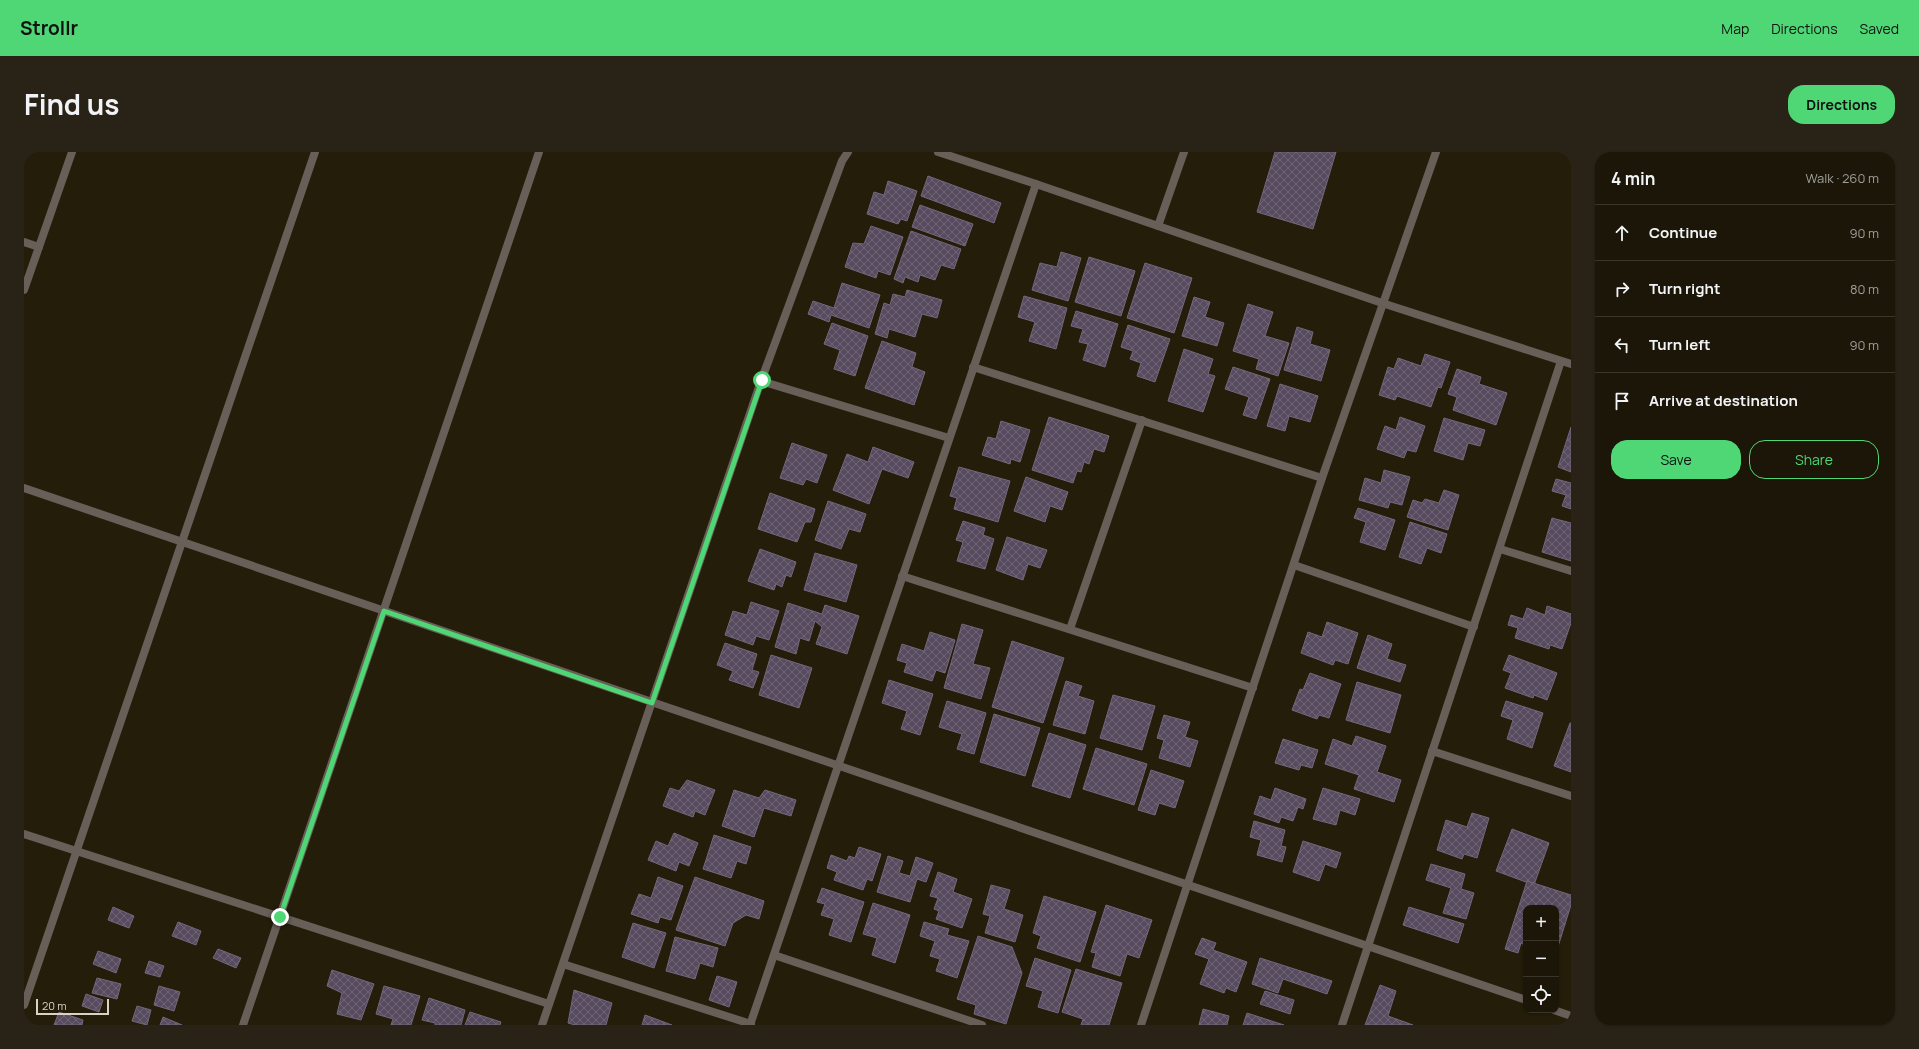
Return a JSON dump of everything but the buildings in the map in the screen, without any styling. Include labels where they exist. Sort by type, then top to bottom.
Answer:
[{"type":"street","points":[[24,290],[72,152]]},
{"type":"street","points":[[24,1005],[315,152]]},
{"type":"street","points":[[243,1025],[539,152]]},
{"type":"street","points":[[542,1025],[762,380],[842,161],[848,152]]},
{"type":"street","points":[[938,152],[1036,184],[1382,304],[1571,364]]},
{"type":"street","points":[[1158,226],[1184,152]]},
{"type":"street","points":[[1141,1025],[1322,478],[1436,152]]},
{"type":"street","points":[[563,964],[750,1025],[1036,184]]},
{"type":"street","points":[[24,242],[39,247]]},
{"type":"street","points":[[1342,1025],[1562,361]]},
{"type":"street","points":[[973,367],[1322,478]]},
{"type":"street","points":[[762,380],[949,438]]},
{"type":"street","points":[[1070,629],[1142,420]]},
{"type":"street","points":[[24,488],[1523,999]]},
{"type":"street","points":[[1500,549],[1571,571]]},
{"type":"street","points":[[1294,565],[1474,627]]},
{"type":"street","points":[[902,576],[1253,688]]},
{"type":"street","points":[[1432,751],[1571,796]]},
{"type":"street","points":[[24,834],[549,1004]]},
{"type":"street","points":[[774,955],[982,1025]]},
{"type":"street","points":[[1559,1012],[1571,1016]]},
{"type":"route","points":[[280,917],[384,611],[652,703],[762,380]]}]
